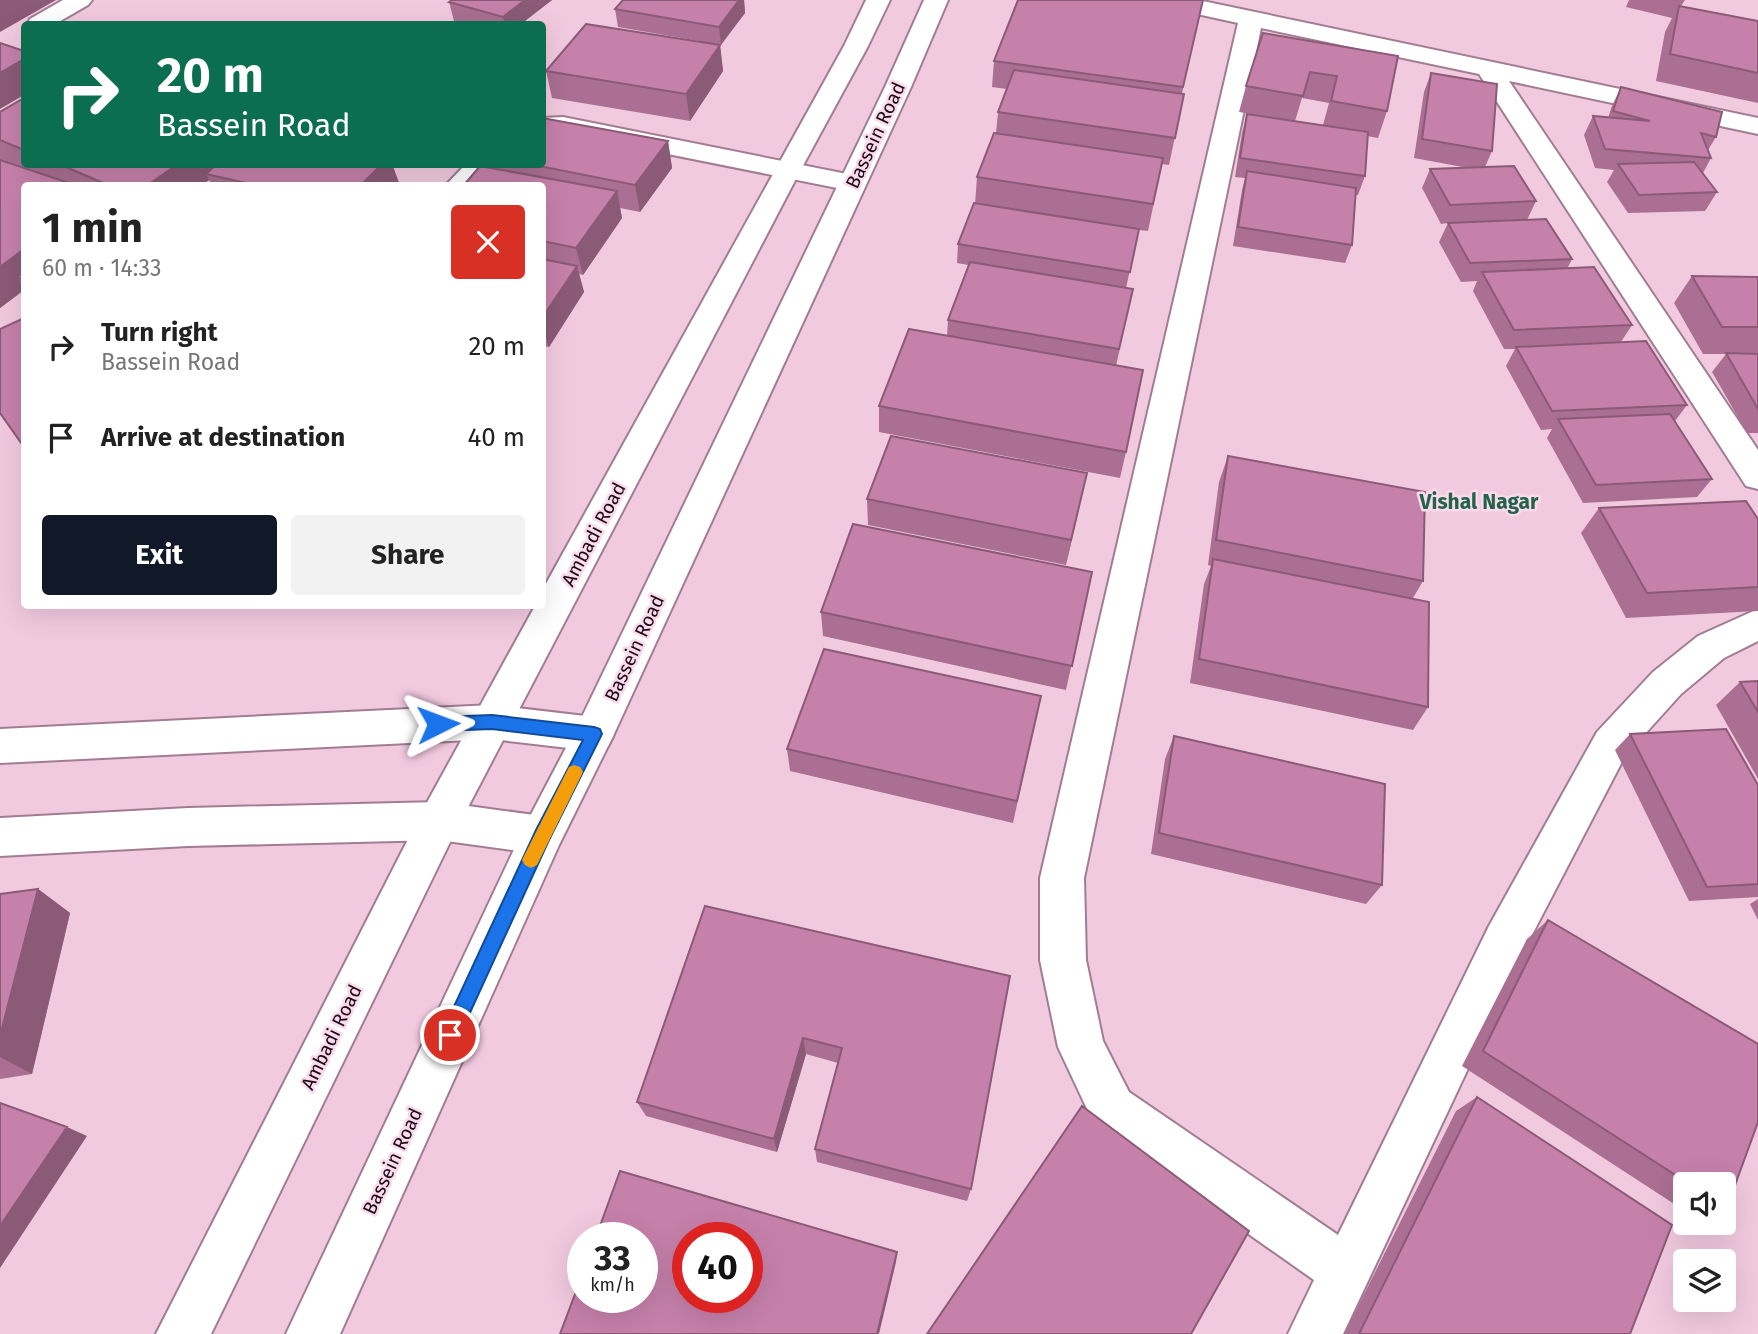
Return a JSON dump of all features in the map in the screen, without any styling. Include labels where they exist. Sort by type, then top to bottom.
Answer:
[{"type":"street","points":[[45,21],[80,0]]},
{"type":"street","name":"Ambadi Road","points":[[183,1334],[439,821],[856,46],[878,0]]},
{"type":"street","name":"Bassein Road","points":[[313,1334],[542,835],[594,734],[936,0]]},
{"type":"street","points":[[1164,0],[1758,126]]},
{"type":"street","points":[[1295,0],[1268,23],[1062,878],[1063,960],[1081,1047],[1112,1109],[1347,1272]]},
{"type":"street","points":[[1487,67],[1758,477]]},
{"type":"street","points":[[546,126],[564,125],[786,172],[852,183]]},
{"type":"street","points":[[463,182],[478,168]]},
{"type":"street","points":[[1315,1334],[1505,941],[1611,744],[1667,683],[1711,647],[1758,624]]},
{"type":"street","points":[[0,746],[492,722],[594,734]]},
{"type":"street","points":[[0,837],[188,827],[439,821],[542,835]]},
{"type":"building","points":[[525,0],[503,17],[449,2]]},
{"type":"building","points":[[623,0],[739,0],[719,27],[615,9]]},
{"type":"building","points":[[1018,0],[1203,0],[1183,87],[994,61]]},
{"type":"building","points":[[1679,6],[1758,21],[1758,73],[1670,54]]},
{"type":"building","points":[[586,24],[720,45],[686,94],[546,71]]},
{"type":"building","points":[[1263,33],[1398,56],[1387,111],[1331,101],[1337,76],[1310,72],[1303,96],[1246,86]]},
{"type":"building","points":[[0,43],[21,50],[21,61],[0,73]]},
{"type":"building","points":[[1014,70],[1184,94],[1175,138],[998,112]]},
{"type":"building","points":[[1431,73],[1497,84],[1492,151],[1422,139]]},
{"type":"building","points":[[1621,87],[1722,112],[1716,137],[1701,133],[1711,158],[1605,149],[1593,116],[1650,121],[1613,111]]},
{"type":"building","points":[[21,100],[21,149],[0,140],[0,112]]},
{"type":"building","points":[[1247,114],[1368,132],[1365,176],[1240,158]]},
{"type":"building","points":[[546,119],[668,141],[635,185],[546,167]]},
{"type":"building","points":[[994,133],[1163,158],[1153,204],[977,177]]},
{"type":"building","points":[[0,160],[66,182],[21,182],[21,251],[0,267]]},
{"type":"building","points":[[1694,162],[1717,192],[1639,195],[1618,164]]},
{"type":"building","points":[[1514,166],[1536,201],[1450,205],[1430,169]]},
{"type":"building","points":[[68,168],[172,168],[152,182],[101,182]]},
{"type":"building","points":[[213,168],[378,168],[364,182],[241,182],[206,174]]},
{"type":"building","points":[[478,168],[491,168],[617,191],[576,248],[546,242],[546,182],[466,182]]},
{"type":"building","points":[[1247,171],[1356,188],[1352,245],[1238,227]]},
{"type":"building","points":[[974,203],[1139,229],[1130,272],[958,244]]},
{"type":"building","points":[[1546,219],[1572,259],[1470,263],[1448,223]]},
{"type":"building","points":[[546,260],[577,266],[546,312]]},
{"type":"building","points":[[970,262],[1133,289],[1119,349],[948,320]]},
{"type":"building","points":[[1594,267],[1632,325],[1514,330],[1482,272]]},
{"type":"building","points":[[1692,276],[1758,277],[1758,327],[1722,327]]},
{"type":"building","points":[[21,319],[21,443],[0,413],[0,329]]},
{"type":"building","points":[[909,329],[1143,370],[1126,452],[879,406]]},
{"type":"building","points":[[1646,341],[1687,405],[1552,411],[1516,347]]},
{"type":"building","points":[[1726,353],[1758,354],[1758,409]]},
{"type":"building","points":[[1670,414],[1712,479],[1596,485],[1558,419]]},
{"type":"building","points":[[891,436],[1087,473],[1071,540],[867,499]]},
{"type":"building","points":[[1228,456],[1425,492],[1423,581],[1216,540]]},
{"type":"building","points":[[1746,501],[1758,519],[1758,587],[1647,593],[1599,508]]},
{"type":"building","points":[[853,524],[1092,572],[1072,666],[821,612]]},
{"type":"building","points":[[1213,559],[1429,602],[1428,707],[1199,659]]},
{"type":"building","points":[[824,649],[1041,696],[1017,801],[787,749]]},
{"type":"building","points":[[1758,681],[1758,712],[1740,682]]},
{"type":"building","points":[[1726,729],[1758,785],[1758,884],[1707,887],[1630,734]]},
{"type":"building","points":[[1174,736],[1385,784],[1382,885],[1159,833]]},
{"type":"building","points":[[38,889],[0,1036],[0,894]]},
{"type":"building","points":[[705,906],[1010,976],[971,1189],[815,1149],[842,1048],[803,1038],[774,1139],[637,1102]]},
{"type":"building","points":[[1548,920],[1758,1044],[1758,1122],[1736,1182],[1736,1172],[1673,1173],[1483,1051]]},
{"type":"building","points":[[1477,1097],[1672,1225],[1630,1334],[1359,1334]]},
{"type":"building","points":[[0,1103],[67,1127],[0,1226]]},
{"type":"building","points":[[1082,1106],[1249,1231],[1191,1334],[927,1334]]},
{"type":"building","points":[[620,1171],[897,1252],[877,1334],[560,1334],[568,1313],[658,1313],[658,1222],[601,1222]]},
{"type":"slow traffic","points":[[531,860],[574,772]]},
{"type":"district","name":"Vishal Nagar","points":[[1479,502]]},
{"type":"route","points":[[438,724],[492,722],[594,734],[542,835],[450,1035]]}]
